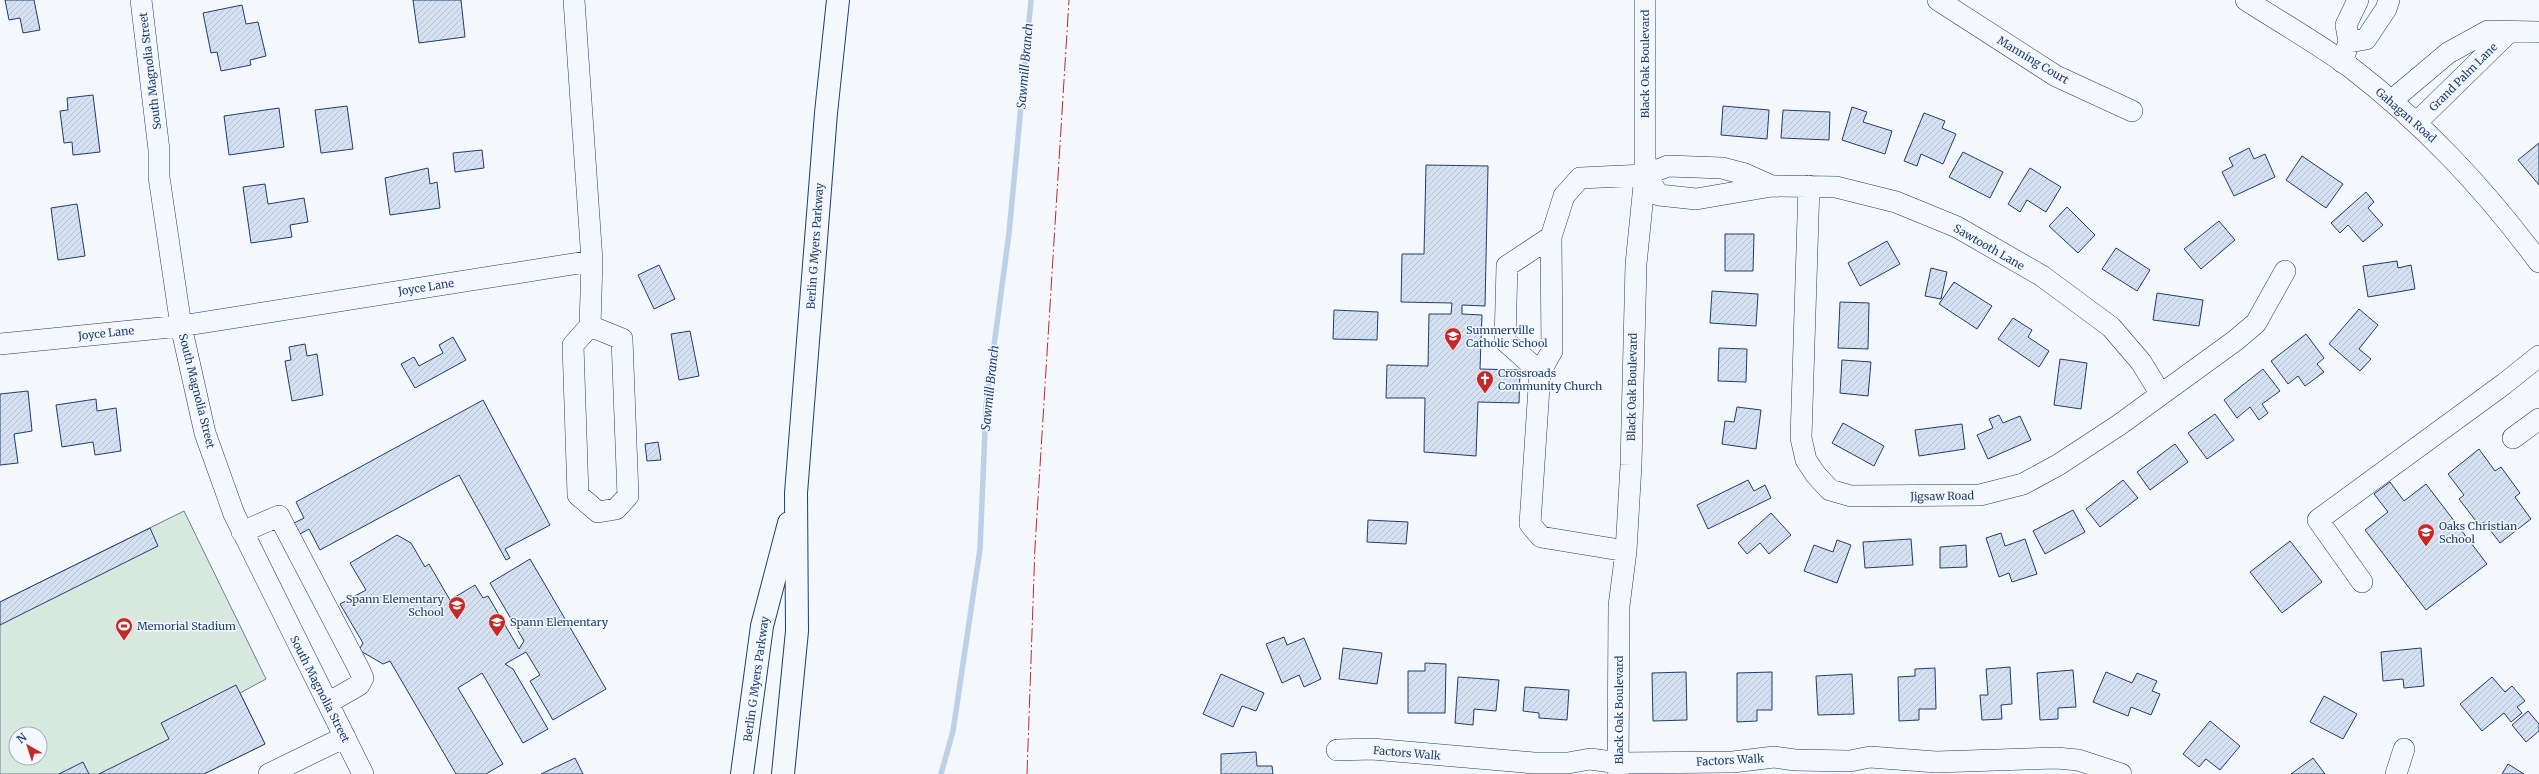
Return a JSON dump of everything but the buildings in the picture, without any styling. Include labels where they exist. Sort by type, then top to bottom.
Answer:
[{"type":"main road","name":"Berlin G Myers Parkway","points":[[783,774],[796,631],[796,493],[826,113],[838,0]]},
{"type":"main road","name":"Berlin G Myers Parkway","points":[[742,774],[762,626],[796,493]]},
{"type":"street","name":"South Magnolia Street","points":[[141,0],[159,150],[159,177],[181,326],[205,433],[242,532],[363,774]]},
{"type":"street","points":[[574,0],[592,261],[590,326],[572,345],[578,495],[598,512],[616,509],[628,496],[622,339],[590,326]]},
{"type":"street","name":"Black Oak Boulevard","points":[[1619,769],[1619,606],[1626,551],[1631,465],[1636,264],[1645,175],[1645,0]]},
{"type":"street","name":"Manning Court","points":[[1938,0],[2056,76],[2132,111]]},
{"type":"street","name":"Gahagan Road","points":[[2246,0],[2342,62],[2416,123],[2457,161],[2539,262]]},
{"type":"street","points":[[2342,62],[2349,42],[2346,25],[2358,0]]},
{"type":"street","points":[[2349,42],[2366,39],[2386,9],[2389,0]]},
{"type":"street","name":"Grand Palm Lane","points":[[2391,101],[2448,53],[2488,31],[2539,32]]},
{"type":"street","name":"Grand Palm Lane","points":[[2416,123],[2509,32]]},
{"type":"street","name":"Sawtooth Lane","points":[[1772,186],[1745,174],[1722,168],[1668,166],[1645,175],[1659,195],[1696,199],[1772,186],[1836,186],[1896,202],[1957,227],[2042,276],[2111,327],[2141,362],[2160,393]]},
{"type":"street","points":[[1626,551],[1541,537],[1530,524],[1540,372],[1552,351],[1551,237],[1564,196],[1580,178],[1645,175]]},
{"type":"street","name":"Jigsaw Road","points":[[1809,186],[1801,438],[1806,460],[1830,490],[1851,496],[1922,497],[1980,495],[2002,491],[2023,484],[2058,465],[2120,425],[2160,393],[2236,340],[2256,323],[2285,271]]},
{"type":"street","points":[[1540,372],[1505,341],[1507,266],[1551,237]]},
{"type":"street","name":"Joyce Lane","points":[[0,344],[181,326],[592,261]]},
{"type":"street","points":[[2362,582],[2318,520],[2504,384],[2539,356]]},
{"type":"street","points":[[2512,438],[2539,418]]},
{"type":"street","points":[[242,532],[279,516],[364,678],[359,685],[328,703]]},
{"type":"street","points":[[269,774],[345,737]]},
{"type":"street","name":"Factors Walk","points":[[1337,750],[1372,749],[1534,763],[1568,762],[1590,759],[1619,769],[1733,762],[1774,757],[1794,760],[1850,762],[1870,757],[1936,762],[2056,758],[2078,760],[2121,774]]},
{"type":"street","points":[[2396,774],[2404,749]]},
{"type":"shaded area","name":"Memorial Stadium","points":[[184,511],[266,679],[240,693],[265,744],[204,774],[0,774],[0,602]]},
{"type":"waterway","name":"Sawmill Branch","points":[[941,774],[953,731],[980,549],[986,406],[1009,233],[1031,0]]},
{"type":"power","points":[[1027,774],[1035,547],[1069,0]]},
{"type":"place","name":"Summerville Catholic School","points":[[1453,351]]},
{"type":"place","name":"Crossroads Community Church","points":[[1485,394]]},
{"type":"place","name":"Oaks Christian School","points":[[2426,547]]},
{"type":"place","name":"Spann Elementary School","points":[[457,620]]},
{"type":"place","name":"Spann Elementary","points":[[497,637]]},
{"type":"place","name":"Memorial Stadium","points":[[124,641]]}]
